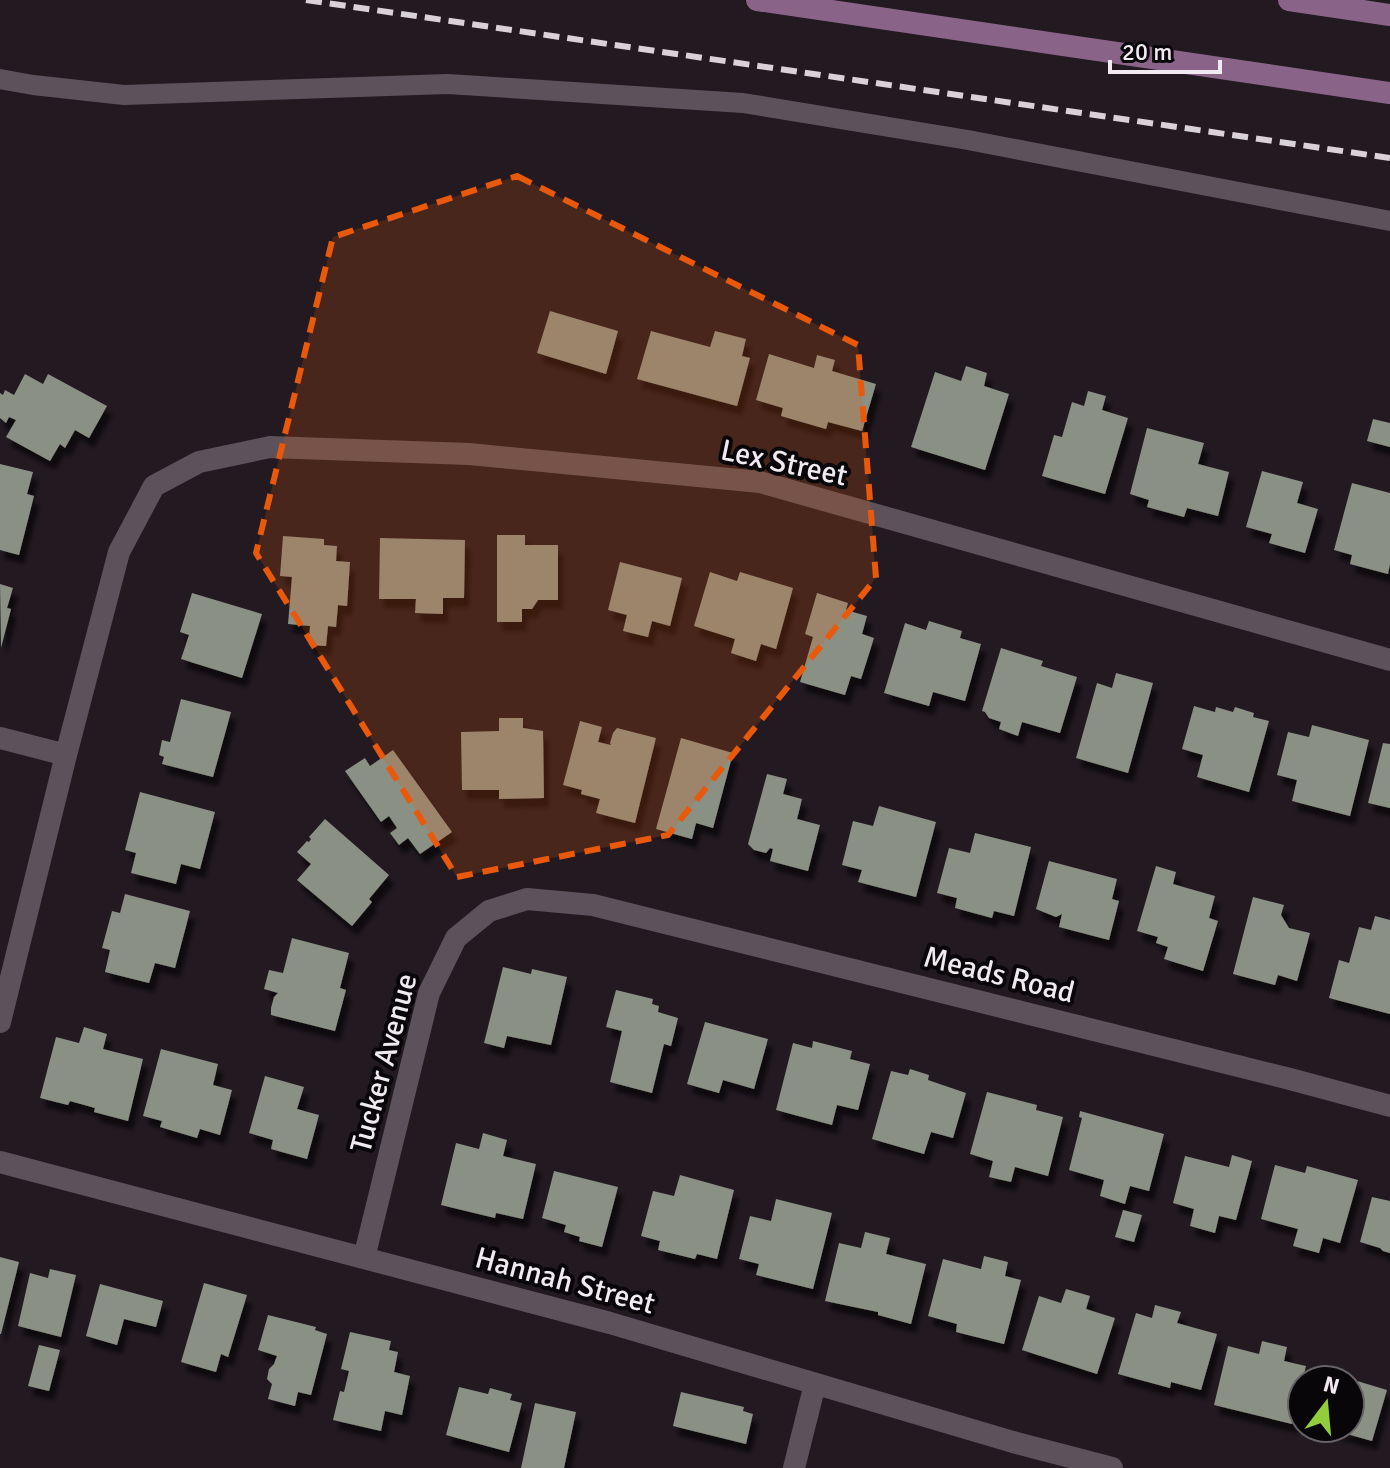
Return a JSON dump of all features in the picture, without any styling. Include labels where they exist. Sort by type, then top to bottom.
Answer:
[{"type":"main road","points":[[757,0],[1390,93]]},
{"type":"main road","points":[[1289,0],[1390,15]]},
{"type":"street","name":"Lex Street","points":[[66,755],[119,552],[154,486],[199,462],[270,447],[469,454],[760,482],[1390,660]]},
{"type":"street","points":[[0,738],[66,755],[0,1022]]},
{"type":"street","name":"Tucker Avenue","points":[[364,1258],[429,993],[456,938],[489,911],[527,899],[593,905]]},
{"type":"street","name":"Meads Road","points":[[593,905],[1390,1106]]},
{"type":"street","name":"Hannah Street","points":[[0,1162],[610,1323],[1013,1442],[1112,1468]]},
{"type":"street","points":[[794,1468],[815,1384]]},
{"type":"lane","points":[[0,79],[124,95],[448,84],[743,103],[968,140],[1390,221]]},
{"type":"highlighted area","points":[[517,176],[858,345],[876,578],[668,835],[457,877],[256,553],[333,237]]},
{"type":"building","points":[[550,311],[618,331],[606,374],[537,353]]},
{"type":"building","points":[[651,331],[710,347],[715,331],[746,339],[742,356],[750,358],[737,406],[637,379]]},
{"type":"building","points":[[769,354],[814,368],[817,355],[835,360],[832,371],[876,384],[862,431],[828,422],[826,429],[781,416],[783,408],[756,400]]},
{"type":"building","points":[[966,366],[987,373],[984,386],[1009,394],[985,470],[911,447],[935,372],[961,381]]},
{"type":"building","points":[[25,374],[43,384],[48,374],[107,406],[89,438],[75,430],[65,448],[60,444],[50,461],[6,437],[16,420],[9,417],[6,423],[0,418],[0,393],[3,395],[5,390],[14,395]]},
{"type":"building","points":[[1088,391],[1106,396],[1102,410],[1128,418],[1105,494],[1042,476],[1054,435],[1062,437],[1072,402],[1084,406]]},
{"type":"building","points":[[1373,419],[1390,423],[1390,447],[1367,441]]},
{"type":"building","points":[[1147,428],[1204,443],[1198,464],[1229,472],[1218,516],[1187,508],[1184,517],[1147,507],[1149,500],[1130,494]]},
{"type":"building","points":[[0,464],[33,472],[27,494],[34,496],[19,555],[0,550]]},
{"type":"building","points":[[1262,471],[1303,482],[1297,503],[1318,509],[1305,553],[1269,543],[1272,534],[1246,527]]},
{"type":"building","points":[[1352,483],[1390,493],[1388,574],[1350,564],[1352,555],[1334,550]]},
{"type":"building","points":[[497,535],[525,535],[525,545],[558,545],[558,600],[538,600],[532,609],[522,609],[522,622],[497,622]]},
{"type":"building","points":[[283,536],[324,539],[324,545],[337,546],[336,561],[350,562],[347,606],[338,605],[336,627],[328,626],[326,646],[309,645],[310,626],[288,624],[292,577],[280,576]]},
{"type":"building","points":[[380,538],[465,540],[464,598],[443,598],[443,614],[415,613],[416,599],[379,599]]},
{"type":"building","points":[[620,562],[682,578],[670,626],[652,621],[648,637],[623,631],[627,615],[608,610]]},
{"type":"building","points":[[710,572],[737,581],[740,572],[793,588],[776,649],[761,644],[756,661],[731,653],[735,639],[694,626]]},
{"type":"building","points":[[0,584],[13,588],[1,648]]},
{"type":"building","points":[[192,593],[262,614],[242,678],[181,659],[189,635],[180,632]]},
{"type":"building","points":[[817,593],[848,603],[846,610],[867,616],[862,634],[874,638],[861,679],[851,676],[845,695],[800,682],[813,637],[805,634]]},
{"type":"building","points":[[929,621],[962,631],[960,638],[981,644],[965,701],[933,692],[929,706],[884,693],[905,623],[926,630]]},
{"type":"building","points":[[1001,648],[1043,661],[1041,666],[1077,677],[1060,733],[1022,722],[1018,736],[999,729],[1001,722],[989,718],[982,711]]},
{"type":"building","points":[[1116,673],[1153,683],[1128,773],[1076,758],[1097,683],[1112,688]]},
{"type":"building","points":[[181,699],[231,712],[213,777],[162,764],[164,757],[159,755],[162,740],[170,742]]},
{"type":"building","points":[[1194,706],[1215,712],[1216,707],[1233,712],[1235,707],[1269,721],[1249,792],[1197,777],[1203,755],[1182,749]]},
{"type":"building","points":[[499,718],[523,718],[523,728],[543,731],[544,798],[499,799],[499,790],[462,790],[461,732],[499,731]]},
{"type":"building","points":[[580,721],[602,727],[598,742],[611,745],[617,728],[656,738],[635,823],[596,813],[600,799],[563,785]]},
{"type":"building","points":[[1312,725],[1369,740],[1350,816],[1292,801],[1297,780],[1277,775],[1288,732],[1309,737]]},
{"type":"building","points":[[681,738],[733,753],[713,828],[696,823],[692,839],[656,829]]},
{"type":"building","points":[[1383,743],[1390,744],[1390,808],[1368,803]]},
{"type":"building","points":[[393,750],[452,832],[420,854],[408,838],[399,845],[390,833],[397,828],[389,816],[381,822],[345,771],[365,758],[370,766]]},
{"type":"building","points":[[767,774],[787,779],[783,794],[802,799],[797,819],[820,825],[808,871],[770,861],[773,849],[766,853],[754,850],[748,844]]},
{"type":"building","points":[[140,792],[215,812],[200,869],[181,864],[176,884],[131,873],[136,853],[125,850]]},
{"type":"building","points":[[879,806],[936,822],[916,897],[858,882],[862,870],[842,865],[853,821],[873,826]]},
{"type":"building","points":[[325,819],[389,875],[352,926],[297,880],[311,864],[297,852],[309,842],[309,837]]},
{"type":"building","points":[[975,833],[1031,847],[1014,916],[994,911],[992,918],[955,908],[957,898],[937,893],[949,848],[970,853]]},
{"type":"building","points":[[1049,861],[1117,879],[1112,899],[1119,901],[1109,940],[1059,927],[1062,914],[1056,917],[1036,909]]},
{"type":"building","points":[[1156,866],[1176,872],[1173,884],[1215,896],[1209,918],[1218,921],[1203,971],[1164,959],[1168,947],[1156,943],[1158,937],[1137,931]]},
{"type":"building","points":[[125,894],[190,911],[175,968],[155,963],[149,983],[105,972],[110,950],[102,948],[112,911],[120,913]]},
{"type":"building","points":[[1253,897],[1284,905],[1281,915],[1289,928],[1310,933],[1297,981],[1278,975],[1275,985],[1233,974]]},
{"type":"building","points":[[1375,916],[1390,920],[1390,1014],[1329,998],[1339,960],[1349,963],[1359,927],[1371,930]]},
{"type":"building","points":[[292,938],[349,953],[340,988],[346,990],[335,1031],[271,1015],[274,997],[278,993],[264,989],[269,970],[283,973]]},
{"type":"building","points":[[503,967],[531,974],[532,969],[567,977],[551,1045],[507,1036],[504,1048],[484,1043]]},
{"type":"building","points":[[616,990],[653,999],[652,1004],[659,1006],[658,1012],[678,1018],[671,1046],[664,1044],[652,1093],[610,1082],[622,1031],[606,1027]]},
{"type":"building","points":[[705,1022],[768,1039],[754,1089],[723,1080],[719,1093],[687,1084]]},
{"type":"building","points":[[84,1027],[107,1034],[103,1049],[143,1059],[128,1121],[94,1112],[95,1108],[70,1101],[68,1105],[40,1098],[56,1037],[79,1043]]},
{"type":"building","points":[[813,1041],[852,1051],[850,1059],[870,1064],[858,1110],[837,1105],[832,1125],[776,1110],[793,1043],[812,1048]]},
{"type":"building","points":[[161,1049],[218,1064],[213,1085],[232,1090],[220,1135],[200,1129],[197,1138],[160,1127],[162,1121],[143,1116]]},
{"type":"building","points":[[910,1069],[929,1075],[928,1080],[966,1093],[953,1138],[931,1132],[924,1154],[872,1139],[891,1071],[908,1075]]},
{"type":"building","points":[[265,1076],[304,1087],[297,1109],[319,1115],[307,1159],[271,1149],[273,1140],[249,1133]]},
{"type":"building","points":[[987,1092],[1037,1105],[1036,1110],[1063,1117],[1048,1176],[1015,1167],[1011,1182],[989,1177],[993,1161],[970,1154]]},
{"type":"building","points":[[1080,1111],[1164,1134],[1149,1191],[1130,1186],[1125,1204],[1100,1196],[1104,1180],[1069,1170],[1082,1118],[1079,1117]]},
{"type":"building","points":[[483,1133],[507,1140],[503,1156],[536,1164],[523,1219],[496,1213],[495,1218],[441,1205],[456,1143],[479,1149]]},
{"type":"building","points":[[1232,1155],[1252,1161],[1236,1220],[1219,1216],[1215,1233],[1190,1226],[1194,1209],[1173,1203],[1185,1156],[1229,1167]]},
{"type":"building","points":[[1275,1165],[1305,1173],[1307,1166],[1358,1180],[1340,1243],[1323,1238],[1319,1253],[1293,1246],[1298,1229],[1261,1219]]},
{"type":"building","points":[[554,1171],[618,1187],[602,1247],[579,1241],[580,1237],[564,1232],[566,1225],[542,1218]]},
{"type":"building","points":[[680,1175],[734,1190],[717,1259],[697,1254],[695,1259],[658,1250],[660,1241],[641,1236],[653,1191],[674,1196]]},
{"type":"building","points":[[1372,1197],[1390,1201],[1390,1253],[1360,1242]]},
{"type":"building","points":[[776,1199],[832,1213],[813,1289],[756,1275],[759,1264],[739,1259],[750,1216],[771,1221]]},
{"type":"building","points":[[1123,1210],[1142,1215],[1134,1242],[1115,1237]]},
{"type":"building","points":[[865,1232],[890,1238],[886,1254],[926,1264],[911,1324],[878,1315],[878,1312],[825,1301],[839,1243],[861,1248]]},
{"type":"building","points":[[984,1256],[1008,1262],[1005,1276],[1021,1280],[1004,1344],[956,1332],[957,1324],[928,1316],[943,1259],[981,1269]]},
{"type":"building","points":[[0,1257],[19,1262],[1,1334],[0,1334]]},
{"type":"building","points":[[50,1269],[76,1275],[61,1337],[18,1326],[30,1273],[48,1278]]},
{"type":"building","points":[[204,1283],[247,1295],[228,1357],[221,1354],[216,1372],[181,1362]]},
{"type":"building","points":[[100,1284],[163,1301],[156,1327],[124,1319],[117,1345],[86,1336]]},
{"type":"building","points":[[1066,1289],[1090,1296],[1086,1309],[1115,1318],[1097,1374],[1022,1350],[1039,1296],[1061,1303]]},
{"type":"building","points":[[1155,1305],[1181,1312],[1177,1323],[1217,1334],[1201,1390],[1171,1382],[1170,1388],[1118,1374],[1136,1313],[1152,1318]]},
{"type":"building","points":[[268,1315],[316,1327],[315,1330],[327,1334],[311,1395],[298,1392],[295,1406],[268,1399],[272,1384],[267,1379],[269,1369],[277,1356],[258,1350]]},
{"type":"building","points":[[350,1332],[391,1341],[389,1350],[398,1352],[394,1372],[410,1376],[402,1415],[385,1411],[381,1431],[333,1420],[349,1371],[341,1369]]},
{"type":"building","points":[[1262,1341],[1287,1347],[1284,1361],[1297,1364],[1286,1364],[1286,1423],[1214,1405],[1228,1346],[1259,1354]]},
{"type":"building","points":[[39,1345],[60,1350],[49,1391],[28,1386]]},
{"type":"building","points":[[1366,1384],[1387,1390],[1372,1441],[1366,1439]]},
{"type":"building","points":[[459,1387],[488,1394],[490,1388],[512,1394],[510,1400],[522,1403],[509,1452],[446,1435]]},
{"type":"building","points":[[681,1392],[744,1407],[743,1411],[753,1414],[746,1444],[673,1426]]},
{"type":"building","points":[[535,1403],[576,1412],[564,1468],[521,1468]]},
{"type":"railway","points":[[306,0],[1390,158]]}]
